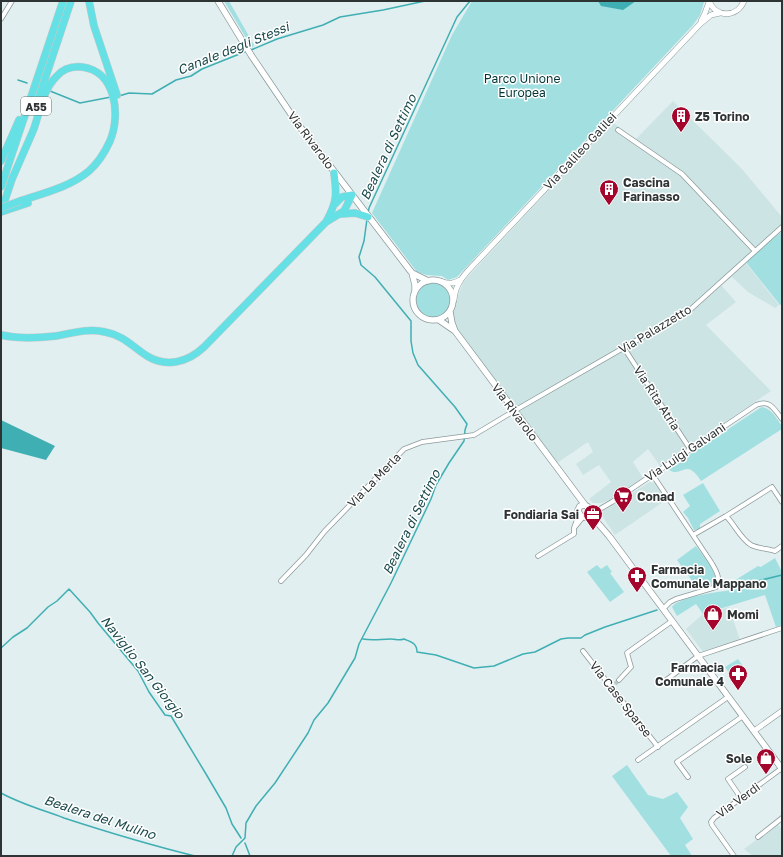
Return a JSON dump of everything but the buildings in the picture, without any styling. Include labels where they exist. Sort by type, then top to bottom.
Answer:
[{"type":"highway","name":"A55","points":[[1,187],[63,1]]},
{"type":"highway","name":"A55","points":[[1,212],[71,1]]},
{"type":"highway","points":[[1,208],[19,204],[67,185],[86,173],[96,163],[106,148],[113,130],[115,96],[94,26],[89,1]]},
{"type":"highway","points":[[12,179],[33,130],[47,91],[54,79],[61,72],[75,67],[91,70],[100,75],[106,81],[115,96]]},
{"type":"highway","name":"A55","points":[[1,161],[30,98]]},
{"type":"highway","points":[[326,222],[335,204],[337,191],[334,172]]},
{"type":"highway","points":[[335,204],[342,197],[352,195]]},
{"type":"highway","points":[[1,335],[22,338],[83,331],[100,331],[123,338],[148,357],[158,361],[173,362],[185,360],[196,354],[204,347],[326,222],[341,214],[346,208],[352,195]]},
{"type":"highway","name":"A55","points":[[1,212],[19,204]]},
{"type":"highway","points":[[341,214],[355,213],[367,216]]},
{"type":"main road","name":"Via Rivarolo","points":[[218,1],[245,46],[297,123],[412,274],[415,291]]},
{"type":"main road","name":"Via Rivarolo","points":[[412,274],[428,281]]},
{"type":"main road","points":[[434,280],[440,281],[450,288],[454,300],[453,306],[445,317],[439,320],[428,320],[418,314],[413,303],[415,291],[420,284],[434,280]]},
{"type":"main road","name":"Via Rivarolo","points":[[450,312],[455,330],[514,411],[576,492],[586,512]]},
{"type":"main road","name":"Via Rivarolo","points":[[439,320],[455,330]]},
{"type":"main road","points":[[586,512],[600,526],[782,768]]},
{"type":"street","points":[[709,1],[711,6],[720,13]]},
{"type":"street","points":[[700,24],[706,13],[709,1]]},
{"type":"street","points":[[700,24],[711,15],[720,13],[731,14],[737,11],[744,1]]},
{"type":"street","points":[[1,19],[11,2]]},
{"type":"street","name":"Via Galileo Galilei","points":[[454,300],[454,292],[461,279],[700,24]]},
{"type":"street","points":[[618,130],[682,174],[755,251]]},
{"type":"street","name":"Via Palazzetto","points":[[514,411],[691,309],[782,227]]},
{"type":"street","points":[[440,281],[448,284],[454,283],[461,279]]},
{"type":"street","name":"Via Rita Atria","points":[[624,348],[690,449]]},
{"type":"street","name":"Via Luigi Galvani","points":[[586,512],[600,509],[762,402],[767,403],[772,407],[782,419]]},
{"type":"street","name":"Via La Merla","points":[[281,581],[306,555],[324,532],[404,449],[422,442],[474,435],[514,411]]},
{"type":"street","points":[[652,474],[718,574],[719,582],[716,587],[676,599],[670,602],[663,609]]},
{"type":"street","points":[[693,535],[772,487],[782,502]]},
{"type":"street","points":[[538,556],[574,534],[574,528],[586,512]]},
{"type":"street","points":[[726,516],[732,522],[736,530],[751,545],[775,551],[782,546]]},
{"type":"street","points":[[615,683],[631,667],[627,653],[672,621]]},
{"type":"street","points":[[661,684],[698,656],[782,628]]},
{"type":"street","name":"Via Case Sparse","points":[[583,651],[615,683],[658,747]]},
{"type":"street","name":"Via Case Sparse","points":[[638,760],[728,697]]},
{"type":"street","points":[[754,731],[782,711]]},
{"type":"street","points":[[688,778],[677,762],[743,716]]},
{"type":"street","points":[[741,798],[728,779],[745,767]]},
{"type":"street","name":"Via Verdi","points":[[734,856],[711,822],[714,818],[782,768]]},
{"type":"street","points":[[758,837],[782,818]]},
{"type":"shaded area","points":[[598,1],[636,1],[623,10],[601,6]]},
{"type":"shaded area","points":[[673,101],[742,169],[782,217],[782,232],[745,262],[779,305],[775,308],[748,292],[732,277],[721,285],[736,302],[706,325],[771,391],[660,466],[648,449],[633,462],[643,478],[613,499],[601,503],[593,503],[589,499],[611,482],[599,465],[583,475],[576,464],[593,452],[588,442],[557,463],[455,327],[452,316],[456,300],[464,281],[612,122],[636,139]]},
{"type":"shaded area","points":[[1,420],[55,446],[46,460],[1,448]]},
{"type":"shaded area","points":[[650,482],[655,483],[666,500],[615,535],[600,513]]},
{"type":"shaded area","points":[[729,607],[740,640],[703,652],[686,629],[703,614]]},
{"type":"shaded area","points":[[778,824],[782,830],[782,856],[753,856],[744,849]]},
{"type":"green space","points":[[224,1],[229,1],[254,45],[252,48]]},
{"type":"green space","name":"Parco Unione Europea","points":[[472,1],[704,2],[700,15],[693,25],[457,277],[448,280],[442,276],[427,275],[417,272],[372,213],[452,35]]},
{"type":"green space","points":[[782,232],[782,304],[780,305],[745,261]]},
{"type":"green space","points":[[436,283],[445,288],[449,293],[449,307],[445,312],[440,316],[430,317],[426,316],[417,307],[416,297],[417,293],[426,284]]},
{"type":"green space","points":[[762,407],[774,414],[782,426],[782,429],[701,481],[691,470],[687,469],[673,472],[668,469],[760,408]]},
{"type":"green space","points":[[703,483],[720,511],[700,524],[700,529],[694,530],[683,512],[690,506],[683,495]]},
{"type":"green space","points":[[696,546],[710,566],[715,577],[715,582],[713,585],[698,589],[677,560]]},
{"type":"green space","points":[[775,558],[782,572],[782,625],[776,627],[765,595],[703,614],[696,604],[677,616],[672,607],[682,600],[731,590],[729,584],[758,566],[761,567]]},
{"type":"green space","points":[[597,565],[601,569],[607,565],[612,572],[610,573],[624,592],[610,602],[587,572]]},
{"type":"green space","points":[[738,659],[745,669],[732,677],[725,667]]},
{"type":"green space","points":[[627,765],[648,795],[663,799],[677,792],[688,807],[680,818],[693,839],[685,845],[692,856],[671,856],[612,776]]},
{"type":"waterway","name":"Canale degli Stessi","points":[[251,50],[277,39],[323,25],[340,17],[425,1]]},
{"type":"waterway","name":"Bealera di Settimo","points":[[368,213],[457,17],[470,1]]},
{"type":"waterway","name":"Canale degli Stessi","points":[[119,96],[129,93],[152,94],[176,80],[191,76],[202,69],[247,51]]},
{"type":"waterway","name":"Canale degli Stessi","points":[[18,80],[27,83]]},
{"type":"waterway","name":"Canale degli Stessi","points":[[50,91],[80,103],[111,97]]},
{"type":"waterway","name":"Bealera di Settimo","points":[[232,856],[236,847],[245,838],[246,823],[256,806],[275,783],[308,733],[314,720],[328,703],[355,658],[359,644],[391,583],[431,499],[436,485],[464,441],[467,424],[455,407],[418,365],[413,353],[411,341],[411,321],[375,277],[361,265],[359,257],[364,241],[367,219]]},
{"type":"waterway","points":[[737,586],[782,575]]},
{"type":"waterway","name":"Naviglio San Giorgio","points":[[1,648],[13,637],[27,628],[69,589],[90,612],[138,671],[149,692],[165,715],[171,716],[226,808],[232,824],[241,838]]},
{"type":"waterway","points":[[363,639],[404,639],[415,645],[417,652],[436,655],[474,668],[494,666],[523,654],[535,652],[561,639],[581,638],[605,627],[657,610]]},
{"type":"waterway","name":"Bealera del Mulino","points":[[1,793],[24,804],[64,818],[195,856]]},
{"type":"waterway","points":[[245,843],[250,856]]},
{"type":"tunnel","points":[[615,684],[619,680]]},
{"type":"place","name":"Z5 Torino","points":[[681,133]]},
{"type":"place","name":"Cascina Farinasso","points":[[609,206]]},
{"type":"place","name":"Conad","points":[[623,513]]},
{"type":"place","name":"Fondiaria Sai","points":[[593,531]]},
{"type":"place","name":"Farmacia Comunale Mappano","points":[[637,593]]},
{"type":"place","name":"Momi","points":[[713,631]]},
{"type":"place","name":"Farmacia Comunale 4","points":[[738,691]]},
{"type":"place","name":"Sole","points":[[766,775]]}]
